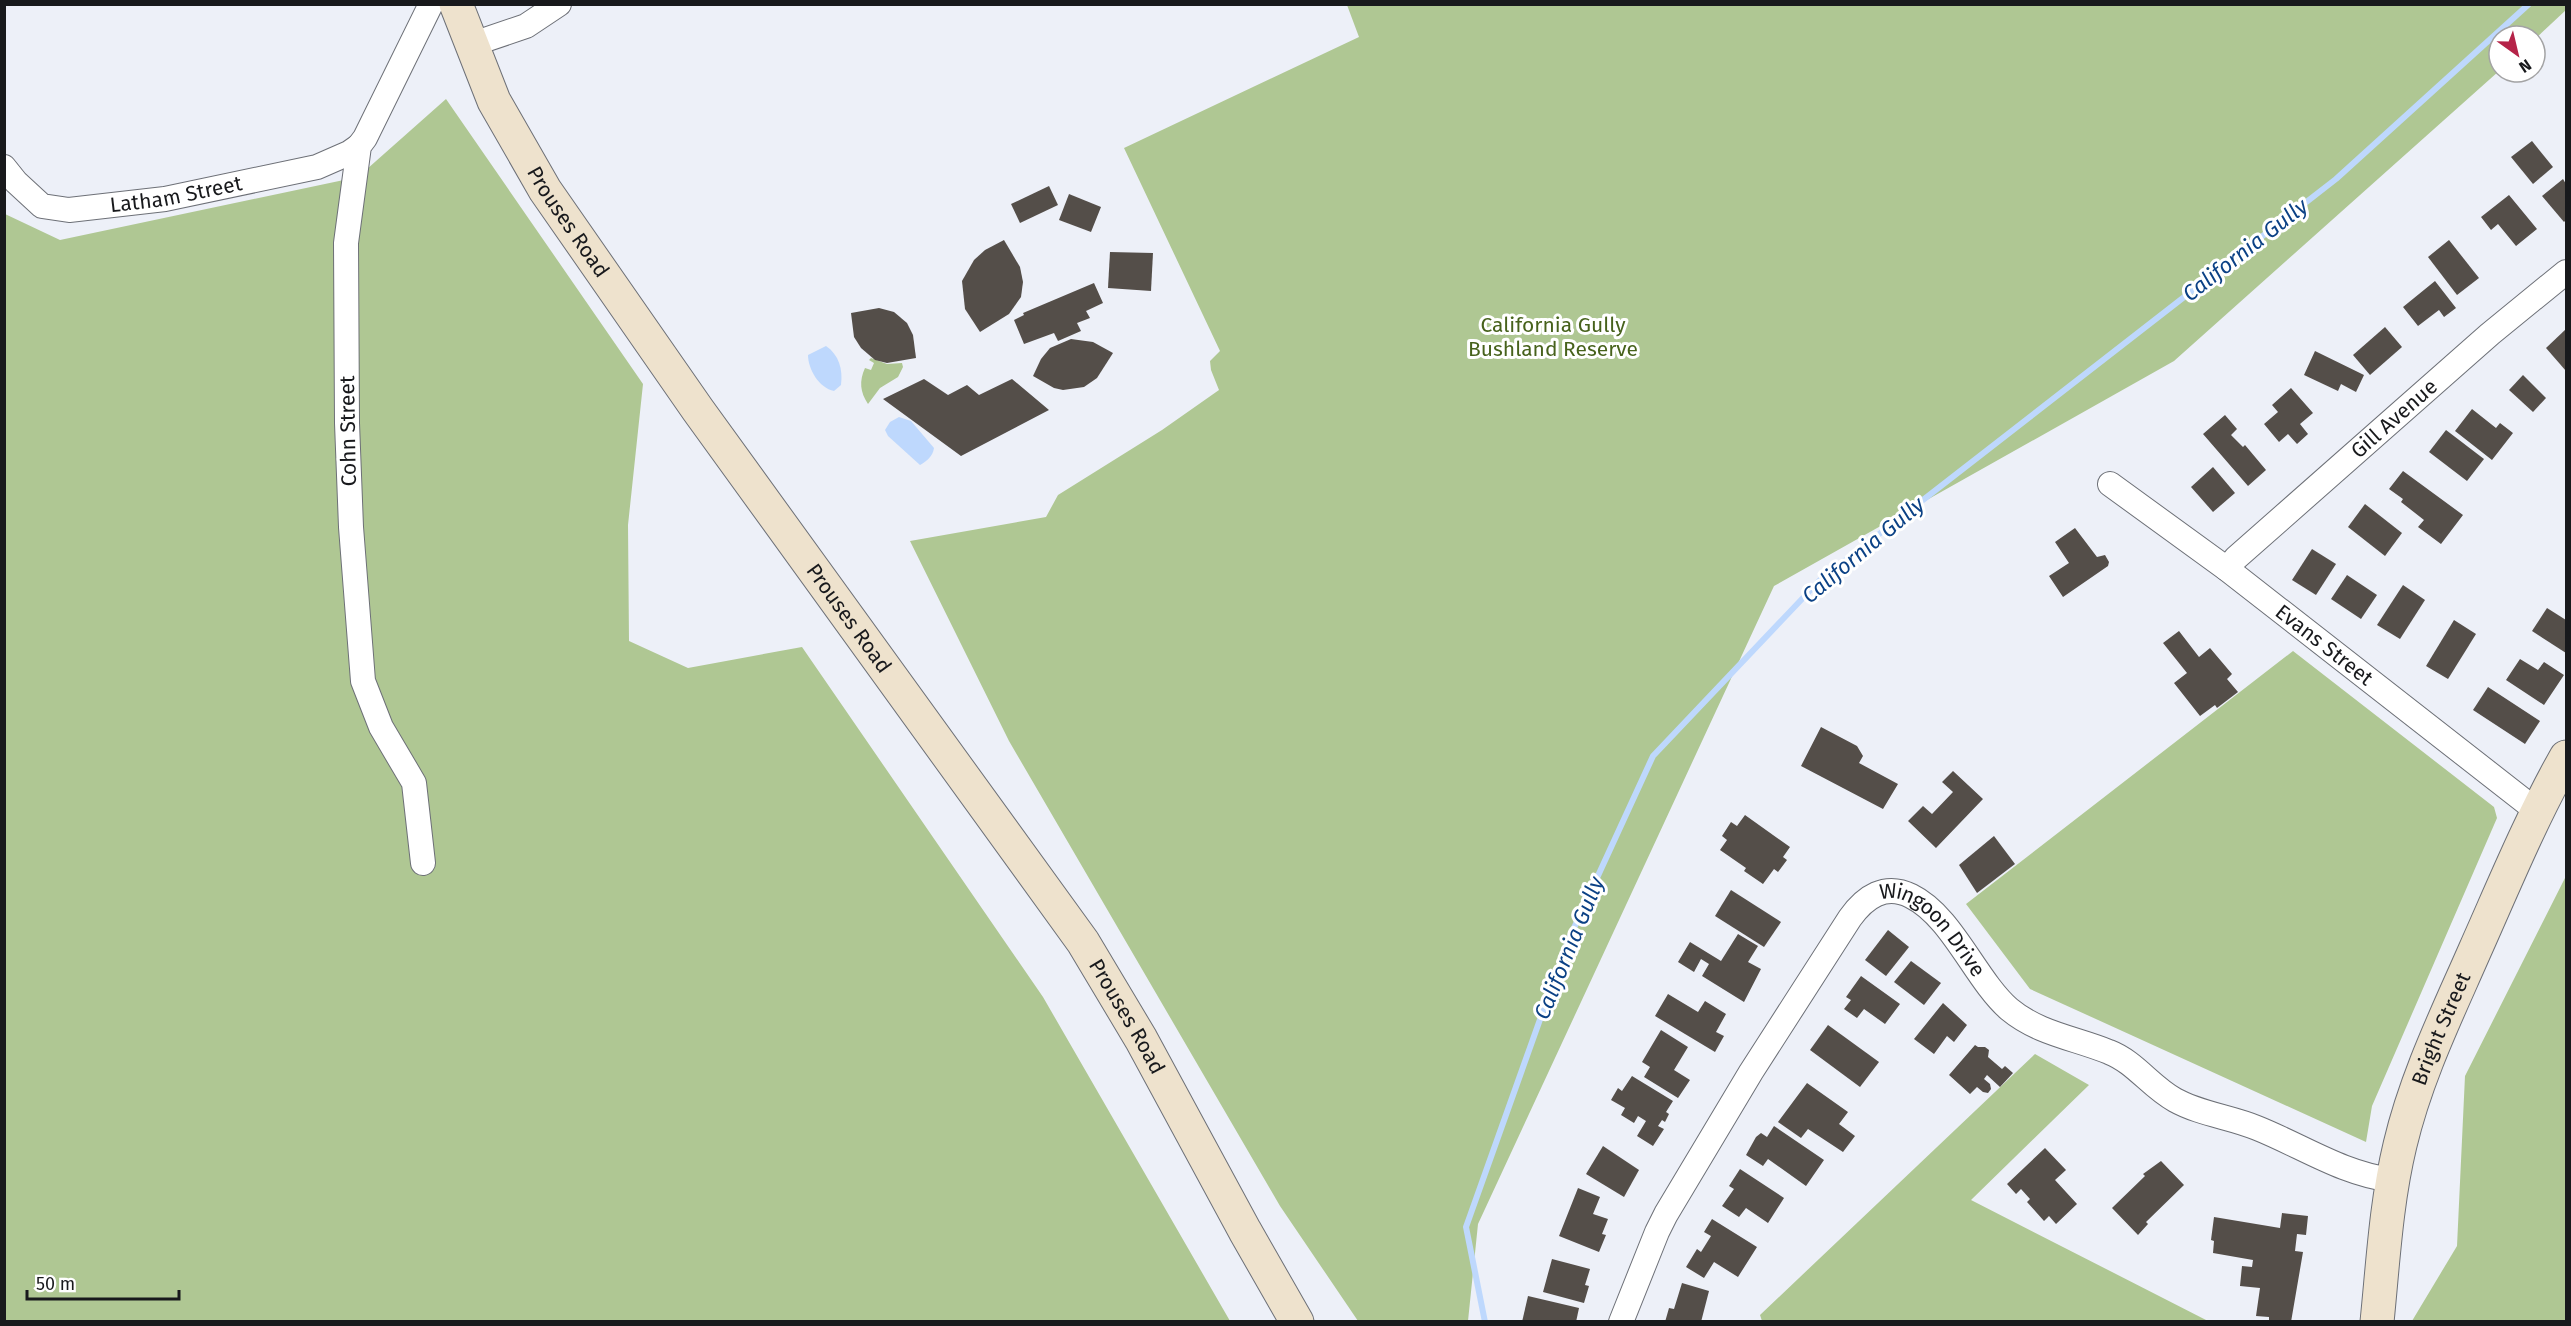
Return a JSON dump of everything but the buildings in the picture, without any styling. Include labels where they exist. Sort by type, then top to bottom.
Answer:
[{"type":"street","name":"Cohn Street","points":[[423,863],[414,783],[381,728],[363,681],[351,527],[347,411],[346,243],[359,146],[431,4]]},
{"type":"street","name":"Prouses Road","points":[[456,4],[505,123],[560,214],[691,400],[1083,942],[1141,1039],[1297,1322]]},
{"type":"street","points":[[471,45],[526,26],[559,4]]},
{"type":"street","name":"Latham Street","points":[[4,167],[16,182],[42,206],[69,210],[165,198],[316,167],[349,153],[359,146]]},
{"type":"street","name":"Gill Avenue","points":[[2227,569],[2236,558],[2436,381],[2566,272]]},
{"type":"street","name":"Evans Street","points":[[2110,484],[2227,569],[2537,812]]},
{"type":"street","name":"Bright Street","points":[[2377,1322],[2392,1180],[2408,1115],[2430,1053],[2537,812],[2566,757]]},
{"type":"street","name":"Wingoon Drive","points":[[1621,1322],[1657,1232],[1739,1092],[1850,918],[1865,900],[1883,891],[1902,892],[1926,906],[1999,998],[2026,1021],[2120,1057],[2176,1101],[2257,1128],[2352,1172],[2370,1178],[2392,1180]]},
{"type":"green space","name":"California Gully Bushland Reserve","points":[[1347,5],[2566,5],[2566,10],[2547,28],[2547,24],[2487,24],[2487,82],[2174,361],[1774,586],[1478,1224],[1468,1321],[1358,1321],[1280,1206],[1009,741],[910,541],[1046,517],[1058,495],[1162,430],[1219,390],[1210,361],[1220,351],[1124,148],[1359,37]]},
{"type":"green space","points":[[446,99],[643,384],[628,525],[629,641],[688,668],[802,647],[1043,997],[1230,1321],[5,1322],[5,214],[60,240],[358,177]]},
{"type":"green space","points":[[871,358],[887,364],[902,363],[903,367],[898,377],[880,388],[868,404],[863,395],[861,382],[865,368],[871,370],[874,363],[869,360]]},
{"type":"green space","points":[[2293,651],[2494,807],[2497,818],[2372,1106],[2366,1142],[2030,989],[1966,904]]},
{"type":"green space","points":[[2566,876],[2566,1321],[2412,1321],[2457,1246],[2465,1076]]},
{"type":"green space","points":[[2035,1054],[2089,1085],[1971,1200],[2208,1321],[1762,1321],[1760,1315]]},
{"type":"water","points":[[826,346],[837,358],[841,368],[841,385],[834,391],[819,382],[812,372],[808,355]]},
{"type":"water","points":[[899,417],[911,421],[934,448],[929,458],[920,465],[888,436],[885,430],[890,422]]},
{"type":"waterway","name":"California Gully","points":[[1485,1322],[1466,1227],[1568,941],[1653,756],[1820,580],[2336,179],[2529,4]]}]
